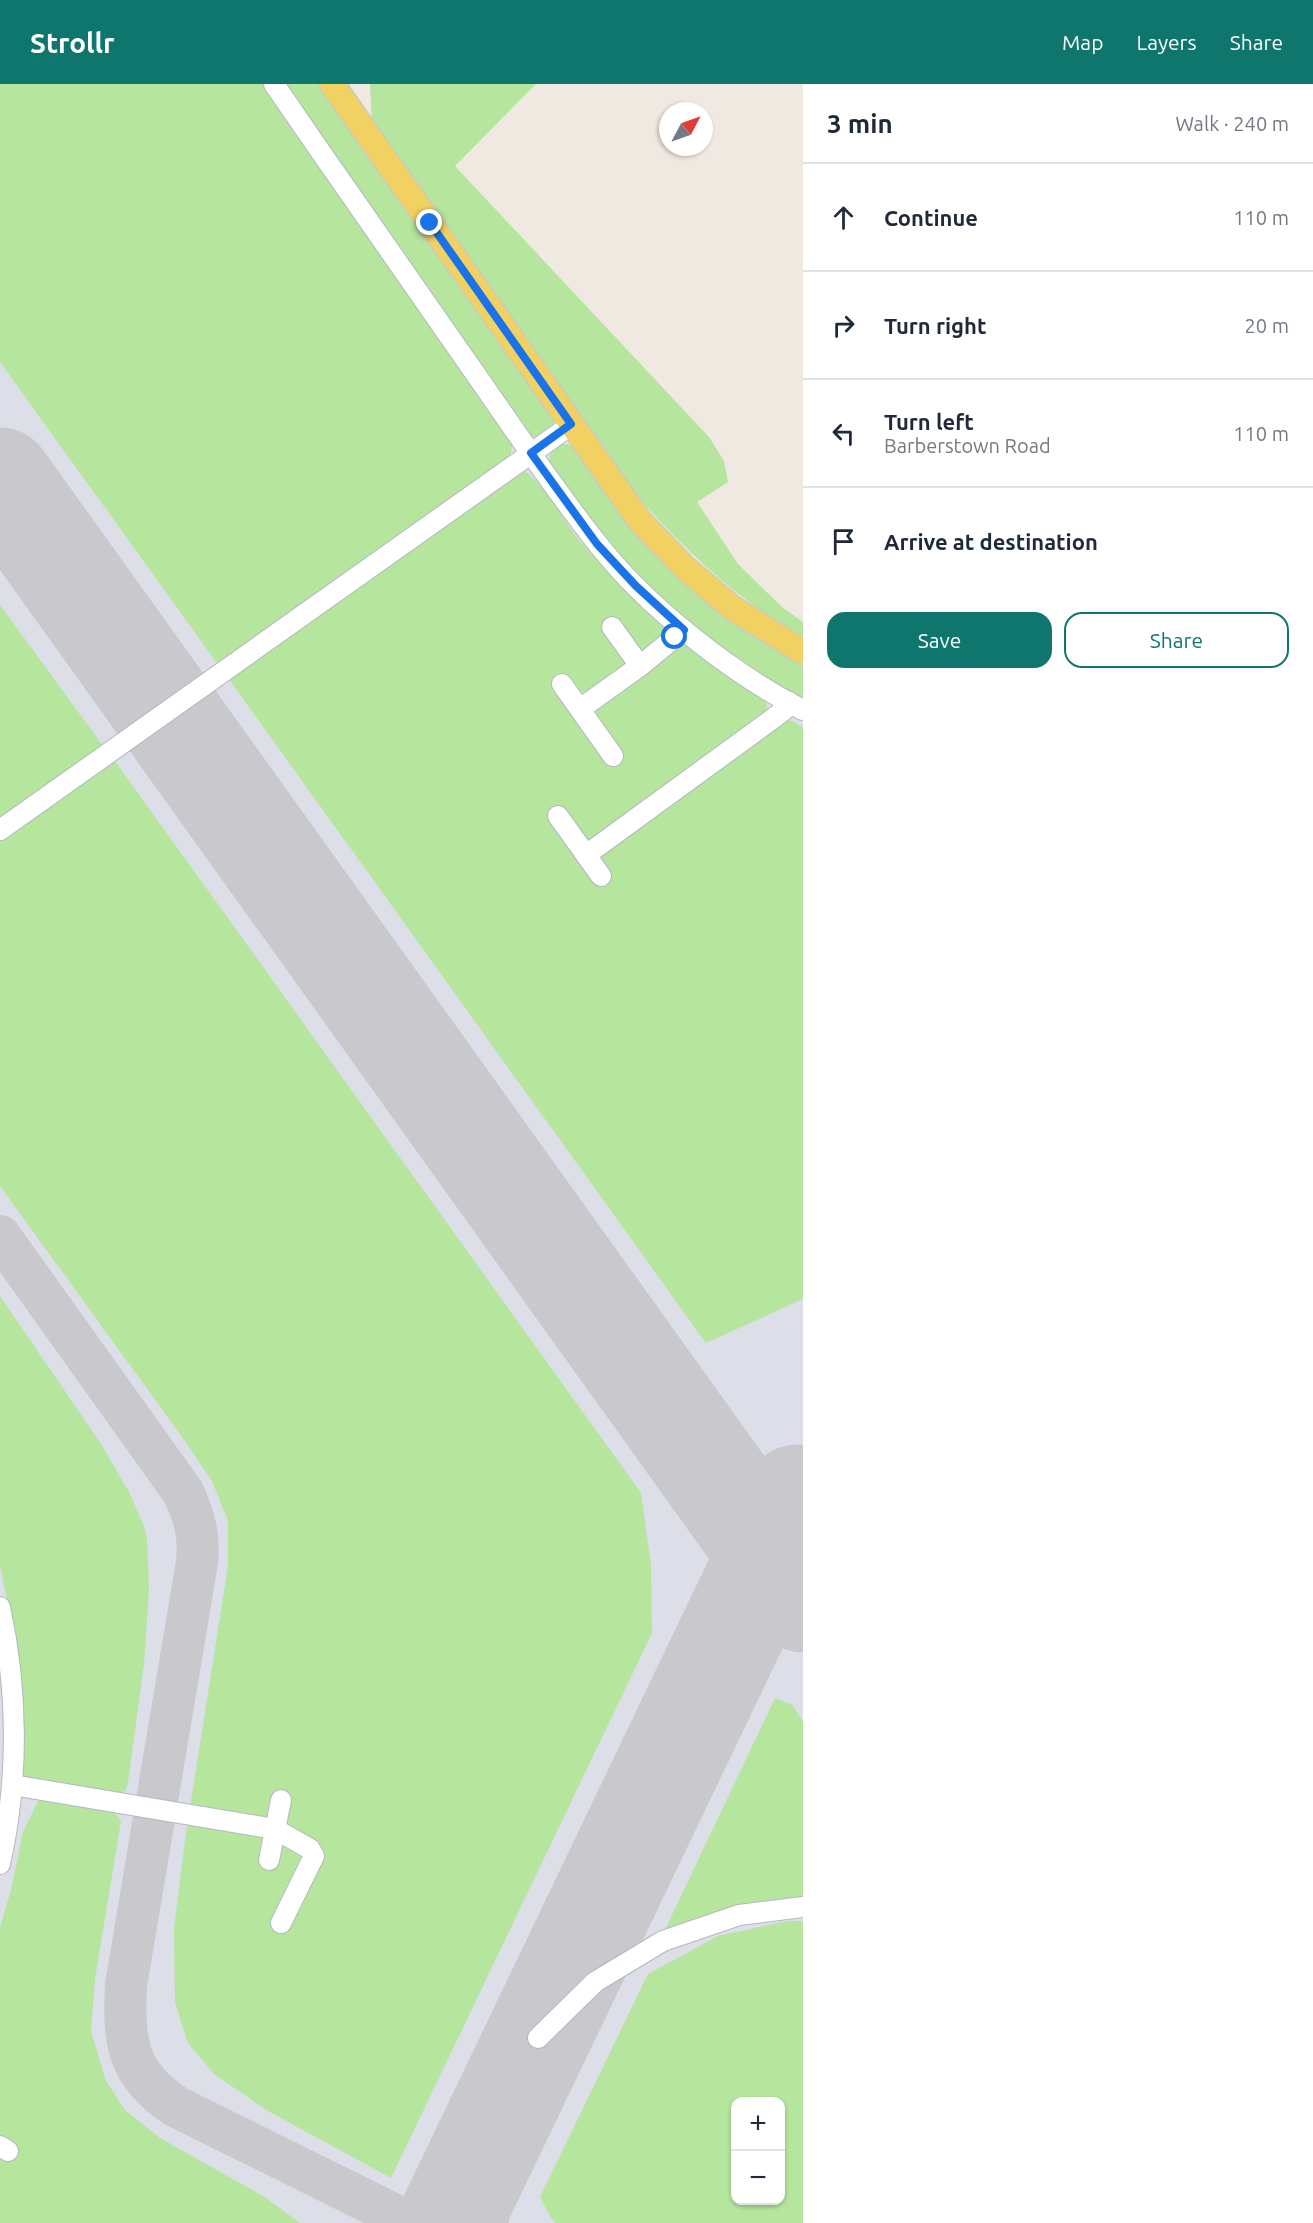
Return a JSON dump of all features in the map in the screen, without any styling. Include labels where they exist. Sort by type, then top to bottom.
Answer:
[{"type":"main road","points":[[332,84],[640,521],[684,567],[734,609],[803,652]]},
{"type":"lane","points":[[273,84],[597,544],[636,586],[684,630],[736,670],[796,706]]},
{"type":"lane","points":[[0,830],[571,424]]},
{"type":"lane","points":[[612,627],[640,666]]},
{"type":"lane","points":[[580,709],[640,666],[684,630]]},
{"type":"lane","points":[[562,684],[613,756]]},
{"type":"lane","points":[[586,855],[784,710],[796,706]]},
{"type":"lane","points":[[558,816],[601,876]]},
{"type":"lane","points":[[0,1606],[10,1668],[14,1721],[12,1785],[0,1864]]},
{"type":"lane","points":[[12,1785],[275,1829],[310,1849],[314,1856],[282,1923]]},
{"type":"lane","points":[[269,1860],[281,1800]]},
{"type":"lane","points":[[537,2038],[595,1982],[663,1941],[739,1915],[803,1908]]},
{"type":"shaded area","points":[[0,84],[300,84],[570,470],[803,683],[803,2223],[0,2223]]},
{"type":"green space","points":[[0,84],[264,84],[512,439],[511,451],[506,462],[217,663],[0,362]]},
{"type":"green space","points":[[284,84],[322,84],[553,415],[552,431],[537,437],[528,434]]},
{"type":"green space","points":[[370,84],[536,84],[455,166],[709,437],[724,461],[728,482],[697,502],[738,564],[782,607],[803,622],[803,638],[752,604],[706,566],[663,525],[623,479],[372,121]]},
{"type":"green space","points":[[562,444],[568,444],[576,450],[803,664],[803,700],[712,642],[685,620],[635,571],[590,518],[549,462],[551,451]]},
{"type":"green space","points":[[517,472],[526,472],[534,479],[580,541],[663,627],[664,634],[659,641],[593,692],[574,692],[596,720],[596,708],[679,646],[688,646],[766,701],[767,708],[763,717],[597,857],[782,716],[803,727],[803,1299],[706,1343],[226,675]]},
{"type":"green space","points":[[0,605],[103,746],[0,821]]},
{"type":"green space","points":[[112,757],[641,1493],[651,1565],[652,1633],[391,2178],[268,2111],[214,2074],[188,2043],[175,2002],[174,1928],[186,1833],[228,1566],[228,1521],[212,1481],[185,1441],[0,1186],[0,837]]},
{"type":"green space","points":[[0,1296],[101,1444],[129,1492],[144,1526],[147,1539],[149,1589],[144,1664],[128,1782],[126,1790],[121,1793],[26,1778],[22,1773],[23,1713],[18,1653],[0,1566]]},
{"type":"green space","points":[[775,1698],[792,1705],[803,1721],[803,1897],[777,1899],[712,1914],[663,1934]]},
{"type":"green space","points":[[39,1799],[114,1811],[121,1821],[95,1979],[91,2031],[106,2081],[125,2110],[160,2138],[263,2196],[300,2223],[0,2223],[0,1927],[11,1890],[23,1832]]},
{"type":"green space","points":[[787,1921],[803,1921],[803,2223],[556,2223],[551,2218],[540,2197],[648,1974],[718,1936]]},
{"type":"taxiway","points":[[0,495],[38,533]]},
{"type":"taxiway","points":[[0,1236],[183,1492],[197,1534],[197,1562],[126,1985],[126,2023],[132,2055],[138,2069],[148,2082],[160,2095],[177,2107],[411,2223]]},
{"type":"taxiway","points":[[775,1542],[803,1522]]},
{"type":"taxiway","points":[[488,2223],[482,2198],[483,2173],[497,2123]]},
{"type":"runway","points":[[0,480],[803,1600]]},
{"type":"runway","points":[[449,2223],[797,1497]]},
{"type":"route","points":[[430,223],[571,424],[531,453],[597,544],[636,586],[684,630],[675,637]]}]
